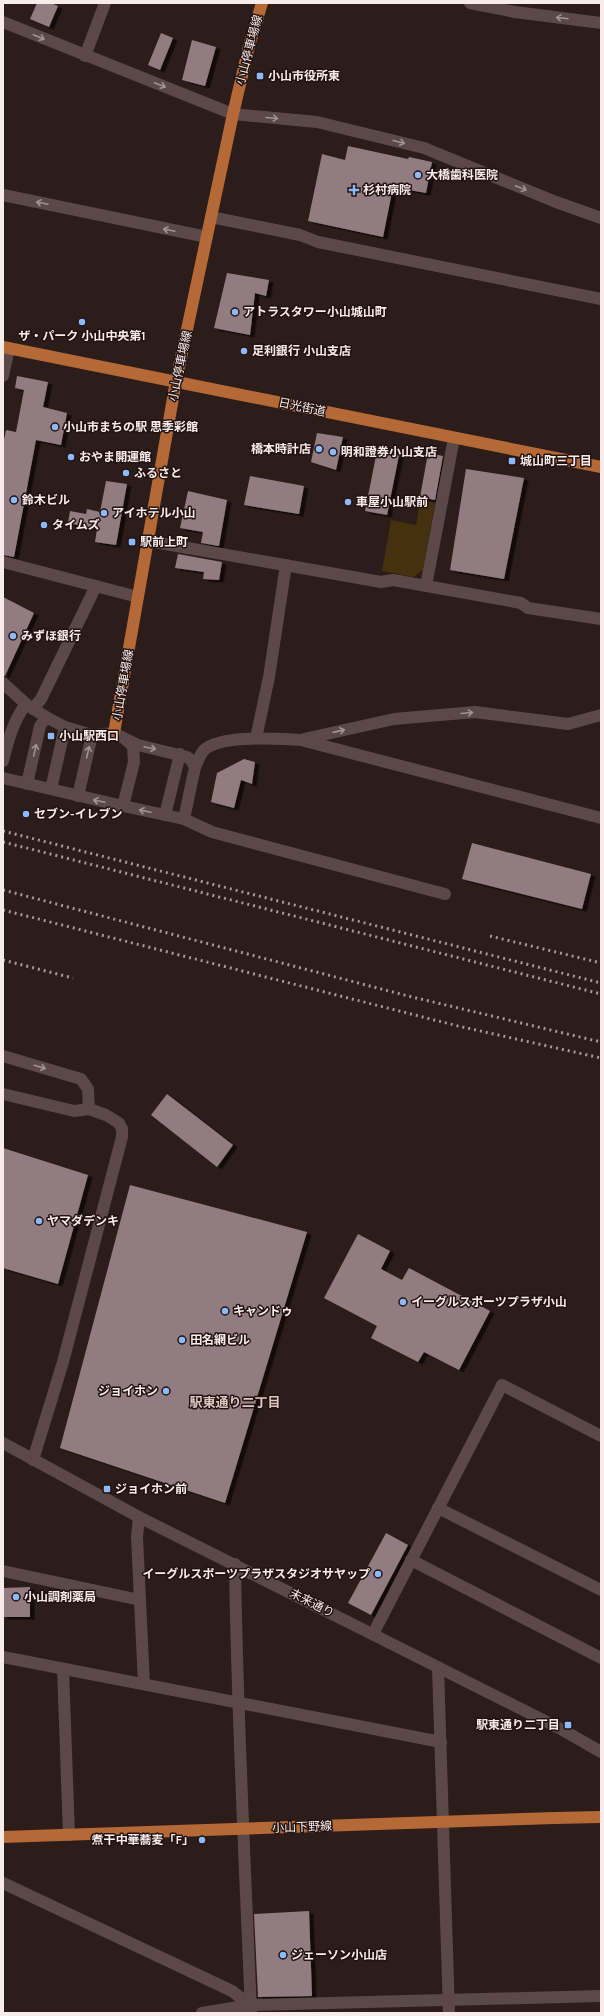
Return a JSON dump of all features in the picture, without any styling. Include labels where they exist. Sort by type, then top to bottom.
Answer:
[{"type":"main road","name":"小山停車場線","points":[[114,733],[176,381],[233,114],[249,46],[262,3]]},
{"type":"main road","name":"日光街道","points":[[6,348],[601,467]]},
{"type":"main road","name":"小山下野線","points":[[3,1837],[601,1817]]},
{"type":"street","points":[[85,56],[105,3]]},
{"type":"street","points":[[470,3],[515,7],[601,23]]},
{"type":"street","points":[[3,22],[233,114],[317,122],[424,148],[556,202],[601,218]]},
{"type":"street","points":[[3,195],[207,238]]},
{"type":"street","points":[[211,217],[300,236],[318,242],[601,299]]},
{"type":"street","points":[[3,376],[6,348]]},
{"type":"street","points":[[426,586],[454,438]]},
{"type":"street","points":[[148,541],[381,582],[393,580],[521,604],[528,608],[601,619]]},
{"type":"street","points":[[3,562],[138,597]]},
{"type":"street","points":[[256,738],[269,677],[286,565]]},
{"type":"street","points":[[3,761],[8,740],[18,714],[40,699],[96,586]]},
{"type":"street","points":[[3,683],[46,718],[65,727],[92,735],[114,733],[138,745],[180,754],[191,760],[195,767]]},
{"type":"street","points":[[301,740],[394,719],[475,712],[568,724],[601,715]]},
{"type":"street","points":[[27,784],[40,726],[46,718]]},
{"type":"street","points":[[51,789],[65,727]]},
{"type":"street","points":[[114,733],[129,741],[134,752],[134,762],[124,806]]},
{"type":"street","points":[[78,796],[92,735]]},
{"type":"street","points":[[184,819],[195,767],[204,750],[221,742],[256,738],[301,740],[601,818]]},
{"type":"street","points":[[165,815],[180,754]]},
{"type":"street","points":[[3,778],[184,819],[212,832],[445,894]]},
{"type":"street","points":[[3,1056],[82,1079],[88,1089],[89,1109]]},
{"type":"street","points":[[3,1094],[74,1112],[89,1109],[114,1118],[122,1129],[122,1137],[63,1362],[33,1460]]},
{"type":"street","points":[[373,1634],[502,1385],[601,1436]]},
{"type":"street","name":"未来通り","points":[[3,1443],[140,1517],[561,1729],[601,1752]]},
{"type":"street","points":[[438,1508],[601,1590]]},
{"type":"street","points":[[140,1517],[137,1537],[144,1684]]},
{"type":"street","points":[[411,1560],[601,1658]]},
{"type":"street","points":[[235,1564],[237,1702],[244,1829],[251,2009]]},
{"type":"street","points":[[3,1571],[140,1600]]},
{"type":"street","points":[[3,1657],[441,1742]]},
{"type":"street","points":[[438,1667],[449,2013]]},
{"type":"street","points":[[62,1669],[69,1835]]},
{"type":"street","points":[[3,1883],[232,1991],[251,2009]]},
{"type":"street","points":[[202,2013],[251,2009],[449,2000],[601,1996]]},
{"type":"shaded area","points":[[420,500],[435,503],[423,570],[413,577],[382,571],[391,520],[416,525]]},
{"type":"building","points":[[37,3],[51,3],[58,6],[49,27],[30,19]]},
{"type":"building","points":[[161,33],[173,38],[160,70],[148,65]]},
{"type":"building","points":[[192,40],[216,47],[205,86],[182,80]]},
{"type":"building","name":"杉村病院","points":[[348,146],[408,159],[409,157],[432,162],[426,193],[393,187],[383,237],[308,221],[322,154],[345,160]]},
{"type":"building","name":"アトラスタワー小山城山町","points":[[227,273],[269,280],[266,296],[255,293],[250,335],[214,328]]},
{"type":"building","name":"鈴木ビル","points":[[17,376],[48,382],[43,407],[67,413],[61,445],[36,440],[14,557],[3,555],[3,444],[6,430],[16,432],[24,390],[15,388]]},
{"type":"building","points":[[317,433],[343,437],[336,470],[311,462]]},
{"type":"building","points":[[377,451],[399,455],[387,515],[365,511]]},
{"type":"building","points":[[428,453],[443,456],[435,500],[420,497]]},
{"type":"building","points":[[466,469],[524,478],[504,579],[450,570]]},
{"type":"building","points":[[250,476],[304,486],[299,514],[244,505]]},
{"type":"building","name":"アイホテル小山","points":[[106,481],[127,484],[116,545],[95,542],[97,529],[68,523],[70,511],[86,514],[87,509],[100,512]]},
{"type":"building","points":[[188,491],[227,500],[219,546],[201,543],[203,532],[180,528]]},
{"type":"building","points":[[178,554],[222,562],[219,580],[203,579],[204,572],[175,568]]},
{"type":"building","name":"みずほ銀行","points":[[3,597],[34,613],[5,676],[3,676]]},
{"type":"building","points":[[244,759],[255,762],[252,784],[241,780],[234,808],[211,802],[217,773]]},
{"type":"building","points":[[472,843],[591,874],[582,909],[462,879]]},
{"type":"building","points":[[167,1094],[233,1145],[217,1167],[151,1115]]},
{"type":"building","name":"ヤマダデンキ","points":[[3,1148],[88,1175],[58,1284],[3,1268]]},
{"type":"building","name":"田名網ビル","points":[[130,1185],[307,1232],[225,1503],[60,1448]]},
{"type":"building","name":"イーグルスポーツプラザ小山","points":[[358,1234],[390,1251],[381,1269],[402,1280],[409,1268],[490,1311],[459,1370],[424,1352],[418,1362],[371,1338],[377,1326],[324,1298]]},
{"type":"building","name":"イーグルスポーツプラザスタジオサヤップ","points":[[386,1533],[408,1545],[371,1615],[348,1603]]},
{"type":"building","name":"小山調剤薬局","points":[[30,1587],[30,1617],[3,1617],[3,1588]]},
{"type":"building","name":"ジェーソン小山店","points":[[309,1911],[312,1996],[258,1997],[254,1914]]},
{"type":"railway","points":[[3,831],[601,983]]},
{"type":"railway","points":[[3,842],[601,994]]},
{"type":"railway","points":[[3,890],[408,996],[601,1042]]},
{"type":"railway","points":[[3,910],[458,1026],[601,1058]]},
{"type":"railway","points":[[490,936],[601,963]]},
{"type":"railway","points":[[3,960],[73,978]]},
{"type":"place","name":"小山市役所東","points":[[260,76]]},
{"type":"place","name":"大橋歯科医院","points":[[418,175]]},
{"type":"place","name":"杉村病院","points":[[354,190]]},
{"type":"place","name":"アトラスタワー小山城山町","points":[[235,312]]},
{"type":"place","name":"ザ・パーク 小山中央第1","points":[[82,322]]},
{"type":"place","name":"足利銀行 小山支店","points":[[244,351]]},
{"type":"place","name":"小山市まちの駅 思季彩館","points":[[55,427]]},
{"type":"place","name":"橋本時計店","points":[[319,449]]},
{"type":"place","name":"明和證券小山支店","points":[[333,452]]},
{"type":"place","name":"おやま開運館","points":[[71,457]]},
{"type":"place","name":"城山町三丁目","points":[[512,461]]},
{"type":"place","name":"ふるさと","points":[[126,473]]},
{"type":"place","name":"鈴木ビル","points":[[14,500]]},
{"type":"place","name":"車屋小山駅前","points":[[348,502]]},
{"type":"place","name":"アイホテル小山","points":[[104,513]]},
{"type":"place","name":"タイムズ","points":[[44,525]]},
{"type":"place","name":"駅前上町","points":[[132,542]]},
{"type":"place","name":"みずほ銀行","points":[[13,636]]},
{"type":"place","name":"小山駅西口","points":[[51,736]]},
{"type":"place","name":"セブン-イレブン","points":[[26,814]]},
{"type":"place","name":"ヤマダデンキ","points":[[39,1221]]},
{"type":"place","name":"イーグルスポーツプラザ小山","points":[[403,1302]]},
{"type":"place","name":"キャンドゥ","points":[[225,1311]]},
{"type":"place","name":"田名網ビル","points":[[182,1340]]},
{"type":"place","name":"ジョイホン","points":[[166,1391]]},
{"type":"place","name":"ジョイホン前","points":[[107,1489]]},
{"type":"place","name":"イーグルスポーツプラザスタジオサヤップ","points":[[378,1574]]},
{"type":"place","name":"小山調剤薬局","points":[[16,1597]]},
{"type":"place","name":"駅東通り二丁目","points":[[568,1725]]},
{"type":"place","name":"煮干中華蕎麦「F」","points":[[202,1840]]},
{"type":"place","name":"ジェーソン小山店","points":[[283,1955]]},
{"type":"district","name":"駅東通り二丁目","points":[[235,1402]]}]
